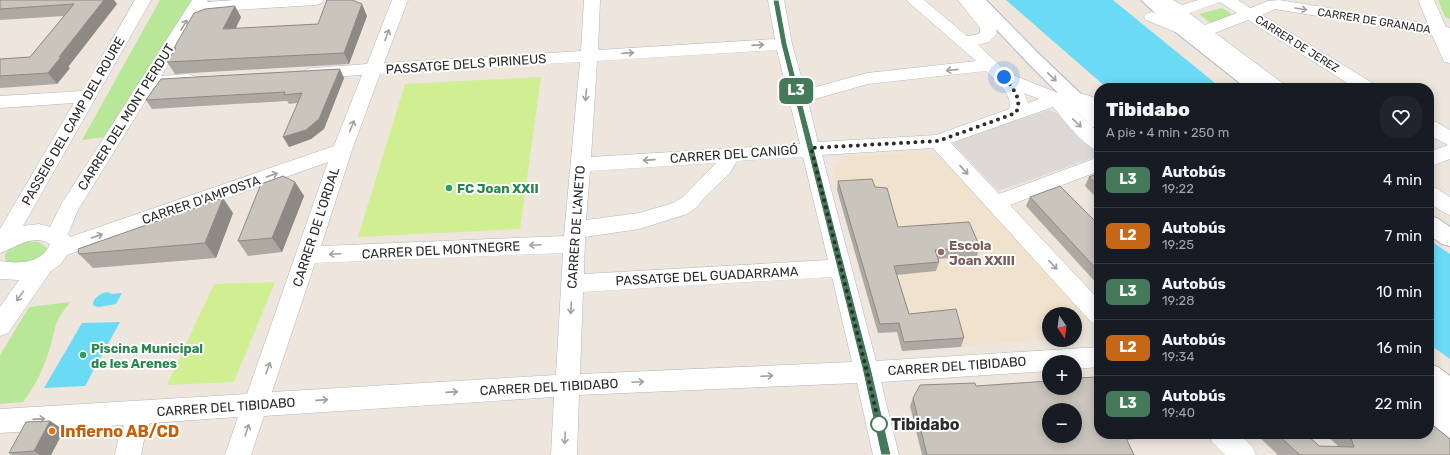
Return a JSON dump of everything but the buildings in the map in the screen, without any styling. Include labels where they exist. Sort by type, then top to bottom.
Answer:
[{"type":"main road","points":[[977,0],[1064,98],[1094,119]]},
{"type":"main road","points":[[991,0],[1022,32],[1094,98]]},
{"type":"main road","points":[[1132,0],[1235,83]]},
{"type":"main road","points":[[1149,0],[1184,30],[1252,83]]},
{"type":"main road","points":[[1438,202],[1450,222]]},
{"type":"main road","points":[[1434,227],[1450,238]]},
{"type":"main road","points":[[1434,379],[1450,391]]},
{"type":"main road","points":[[1434,400],[1450,412]]},
{"type":"street","name":"PASSEIG DEL CAMP DEL ROURE","points":[[2,244],[143,0]]},
{"type":"street","points":[[198,4],[306,0]]},
{"type":"street","name":"CARRER DE L'ORDAL","points":[[238,455],[342,150],[400,0]]},
{"type":"street","name":"CARRER DE L'ANETO","points":[[564,455],[574,237],[589,56],[592,0]]},
{"type":"street","points":[[776,0],[784,44],[867,372],[886,455]]},
{"type":"street","points":[[914,0],[997,71],[1016,93],[1020,102],[1016,113]]},
{"type":"street","points":[[962,41],[978,40],[989,34],[988,27],[966,0]]},
{"type":"street","points":[[1167,3],[1182,10],[1214,0]]},
{"type":"street","name":"CARRER DE JEREZ","points":[[1227,0],[1360,83]]},
{"type":"street","points":[[1426,0],[1444,32],[1450,58]]},
{"type":"street","name":"CARRER DE GRANADA","points":[[1152,17],[1184,30],[1203,32],[1250,15],[1270,2],[1444,32]]},
{"type":"street","points":[[1167,3],[1271,83]]},
{"type":"street","name":"CARRER DEL MONT PERDUT","points":[[58,243],[69,208],[198,4]]},
{"type":"street","name":"PASSATGE DELS PIRINEUS","points":[[296,74],[784,44]]},
{"type":"street","points":[[798,98],[867,79],[997,71],[1034,91],[1089,102],[1094,105]]},
{"type":"street","points":[[149,82],[203,79]]},
{"type":"street","points":[[0,102],[87,96]]},
{"type":"street","points":[[1064,98],[1072,118],[1094,139]]},
{"type":"street","name":"CARRER DEL CANIGÓ","points":[[580,165],[811,148],[938,141],[1016,113],[1064,98]]},
{"type":"street","points":[[1434,129],[1450,139]]},
{"type":"street","points":[[938,141],[1094,310]]},
{"type":"street","name":"CARRER D'AMPOSTA","points":[[58,243],[342,150]]},
{"type":"street","points":[[1434,158],[1450,151]]},
{"type":"street","name":"CARRER DEL MONTNEGRE","points":[[307,256],[574,237],[680,209],[690,202],[722,169],[732,154]]},
{"type":"street","points":[[995,203],[1094,166]]},
{"type":"street","points":[[0,326],[17,300],[42,267],[53,259],[58,243],[46,233],[32,232],[15,237],[2,244]]},
{"type":"street","points":[[0,270],[10,272],[26,271],[42,267]]},
{"type":"street","name":"PASSATGE DEL GUADARRAMA","points":[[572,284],[841,268]]},
{"type":"street","name":"CARRER DEL TIBIDABO","points":[[0,421],[568,385],[867,372],[1094,357]]},
{"type":"street","points":[[128,455],[132,435],[142,412]]},
{"type":"street","points":[[1434,421],[1450,433]]},
{"type":"street","points":[[1226,439],[1243,455]]},
{"type":"shaded area","points":[[1049,110],[1060,114],[1094,146],[1094,157],[998,191],[952,142]]},
{"type":"shaded area","name":"Escola Joan XXIII","points":[[923,152],[943,159],[1077,307],[1042,307],[1042,340],[902,351],[896,332],[878,333],[832,169],[846,156]]},
{"type":"shaded area","name":"Escola Joan XXIII","points":[[1082,313],[1086,317],[1082,330]]},
{"type":"green space","points":[[160,0],[192,0],[106,137],[82,140]]},
{"type":"green space","points":[[1438,0],[1450,0],[1450,19],[1445,17]]},
{"type":"green space","points":[[1222,8],[1234,16],[1212,24],[1199,14]]},
{"type":"green space","name":"FC Joan XXII","points":[[541,77],[520,229],[358,237],[405,84]]},
{"type":"green space","points":[[25,241],[39,242],[46,247],[47,251],[33,263],[8,262],[5,260],[5,254],[11,247]]},
{"type":"green space","points":[[275,282],[234,382],[167,385],[214,284]]},
{"type":"green space","points":[[70,302],[58,320],[49,351],[36,382],[28,396],[23,402],[0,404],[0,355],[29,307]]},
{"type":"water","points":[[1006,0],[1113,0],[1215,83],[1101,83]]},
{"type":"water","points":[[1434,243],[1450,254],[1450,359],[1434,348]]},
{"type":"water","points":[[107,292],[112,294],[122,293],[116,304],[99,307],[94,306],[93,304],[96,298]]},
{"type":"water","name":"Piscina Municipal de les Arenes","points":[[120,322],[85,386],[44,388],[82,323]]},
{"type":"bus line","name":"L3","points":[[776,0],[784,44],[867,372],[886,455]]},
{"type":"place","name":"FC Joan XXII","points":[[449,188]]},
{"type":"place","name":"Escola Joan XXIII","points":[[941,252]]},
{"type":"place","name":"Piscina Municipal de les Arenes","points":[[83,355]]},
{"type":"place","name":"Tibidabo","points":[[879,424]]},
{"type":"place","name":"Infierno AB/CD","points":[[52,431]]},
{"type":"route","points":[[879,424],[811,148],[938,141],[1016,113],[1020,102],[1016,93],[1004,77]]}]
